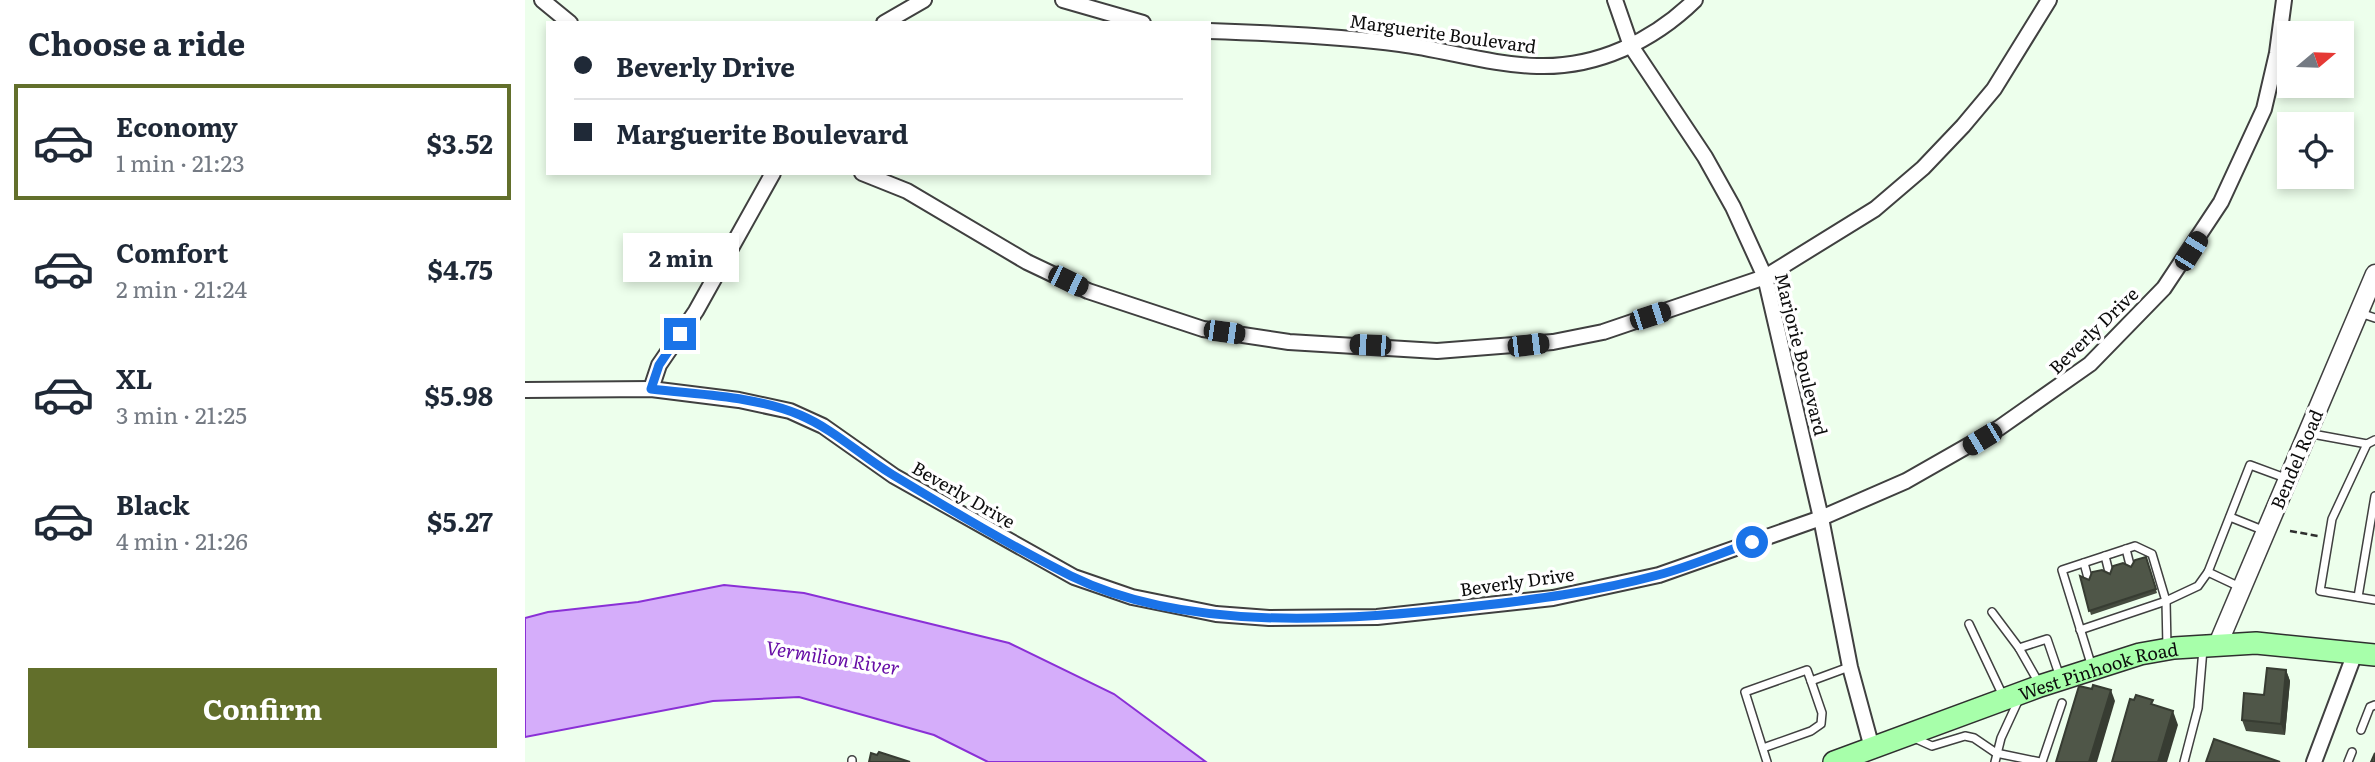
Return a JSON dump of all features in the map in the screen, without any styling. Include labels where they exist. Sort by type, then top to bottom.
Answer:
[{"type":"main road","name":"West Pinhook Road","points":[[1834,762],[2092,668],[2168,649],[2256,642],[2365,654]]},
{"type":"street","points":[[542,0],[568,21]]},
{"type":"street","points":[[887,21],[924,0]]},
{"type":"street","points":[[1063,0],[1136,21]]},
{"type":"street","name":"Marjorie Boulevard","points":[[1615,0],[1631,46],[1705,157],[1733,207],[1765,277],[1821,519],[1850,667],[1872,748]]},
{"type":"street","name":"Marguerite Boulevard","points":[[1211,31],[1388,43],[1537,66],[1567,65],[1631,46],[1660,30],[1695,0]]},
{"type":"street","points":[[867,175],[907,191],[1027,261],[1088,291],[1203,329],[1289,342],[1437,351],[1553,342],[1603,332],[1765,277],[1829,241],[1875,209],[1923,168],[1994,89],[2049,0]]},
{"type":"street","name":"Beverly Drive","points":[[525,390],[651,389],[739,400],[800,415],[839,436],[894,476],[1074,577],[1132,597],[1216,614],[1269,618],[1377,617],[1553,598],[1659,575],[1821,519],[1929,469],[2060,388],[2115,341],[2164,288],[2221,202],[2254,132],[2271,84],[2284,0]]},
{"type":"street","points":[[651,389],[659,365],[696,311],[772,175]]},
{"type":"street","name":"Bendel Road","points":[[2211,645],[2242,589],[2306,433],[2367,315],[2375,274]]},
{"type":"street","points":[[2314,762],[2365,654]]},
{"type":"lane","points":[[2306,433],[2367,444],[2375,440]]},
{"type":"lane","points":[[2367,444],[2332,519],[2320,591],[2375,600]]},
{"type":"lane","points":[[2080,630],[2166,601],[2198,586],[2208,572],[2250,465],[2288,479]]},
{"type":"lane","points":[[2358,597],[2375,496]]},
{"type":"lane","points":[[2230,517],[2266,531]]},
{"type":"lane","points":[[2092,668],[2062,570],[2135,546],[2152,554],[2166,601],[2168,649]]},
{"type":"lane","points":[[2126,549],[2130,565]]},
{"type":"lane","points":[[2105,556],[2109,572]]},
{"type":"lane","points":[[2084,563],[2088,578]]},
{"type":"lane","points":[[2208,572],[2242,589]]},
{"type":"lane","points":[[2140,598],[2143,609]]},
{"type":"lane","points":[[2119,605],[2122,616]]},
{"type":"lane","points":[[1992,612],[2019,648],[2022,692],[1996,752],[1996,762]]},
{"type":"lane","points":[[2099,612],[2102,622]]},
{"type":"lane","points":[[1969,624],[2022,692]]},
{"type":"lane","points":[[2019,648],[2047,639],[2061,679]]},
{"type":"lane","points":[[2184,762],[2211,645]]},
{"type":"lane","points":[[1811,681],[1850,667]]},
{"type":"lane","points":[[1763,748],[1811,732],[1821,724],[1822,713],[1807,670],[1745,692],[1767,762]]},
{"type":"lane","points":[[1908,735],[1932,746],[1965,736],[1974,738],[1996,752],[2041,762],[2062,704]]},
{"type":"lane","points":[[2361,730],[2370,707],[2375,705]]},
{"type":"lane","points":[[2348,762],[2352,752]]},
{"type":"path","points":[[2290,531],[2328,538]]},
{"type":"water","name":"Vermilion River","points":[[724,585],[804,593],[1009,643],[1114,694],[1206,762],[988,762],[934,735],[799,697],[713,701],[525,737],[525,618],[548,612],[638,602]]},
{"type":"building","points":[[2146,557],[2156,589],[2089,611],[2080,576],[2089,580],[2092,572],[2102,570],[2110,574],[2113,566],[2123,563],[2131,567],[2135,560]]},
{"type":"building","points":[[2267,668],[2286,670],[2281,724],[2242,720],[2244,693],[2264,695]]},
{"type":"building","points":[[2093,685],[2111,690],[2089,762],[2056,762],[2079,686],[2092,689]]},
{"type":"building","points":[[2136,695],[2153,700],[2151,704],[2173,711],[2158,762],[2112,762],[2130,699],[2134,700]]},
{"type":"building","points":[[2214,739],[2280,762],[2206,762]]},
{"type":"building","points":[[879,752],[910,762],[869,762],[871,753],[877,755]]},
{"type":"route","points":[[680,334],[659,365],[651,389],[739,400],[800,415],[839,436],[894,476],[1074,577],[1132,597],[1176,607],[1216,614],[1269,618],[1377,617],[1553,598],[1659,575],[1752,542]]}]
